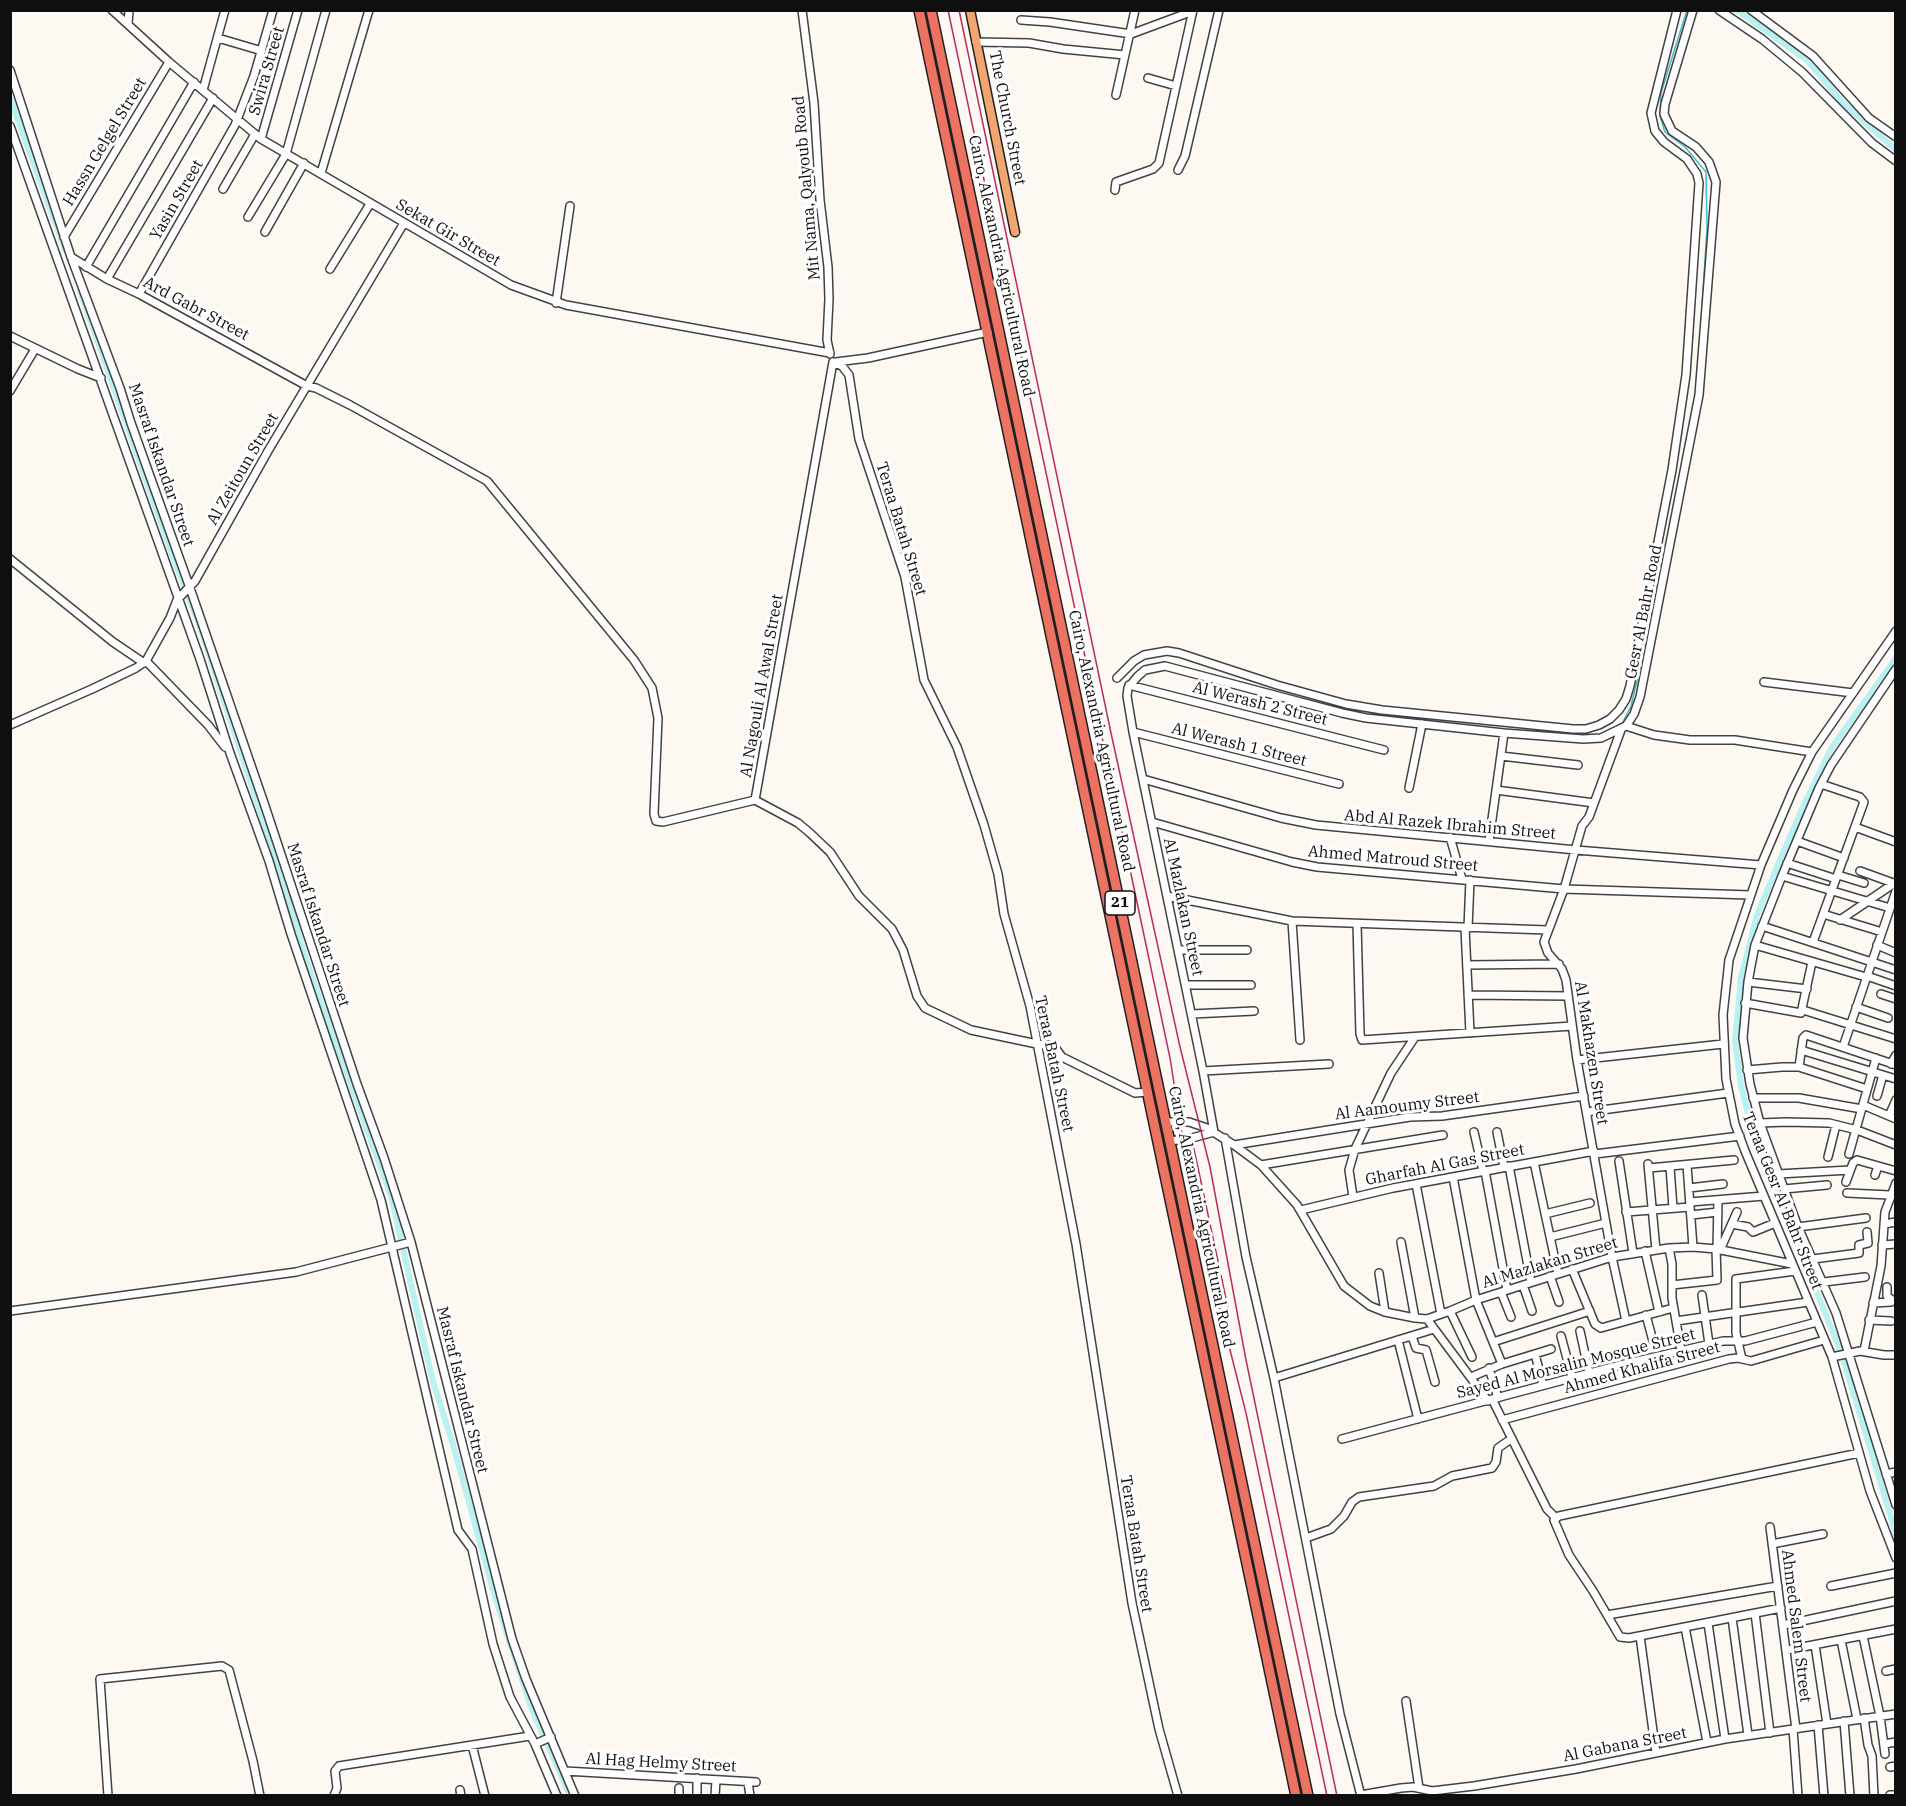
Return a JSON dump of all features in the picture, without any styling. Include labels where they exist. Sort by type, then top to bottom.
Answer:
[{"type":"highway","name":"Cairo, Alexandria Agricultural Road","points":[[920,10],[1296,1796]]},
{"type":"highway","name":"Cairo, Alexandria Agricultural Road","points":[[931,10],[1308,1796]]},
{"type":"main road","name":"The Church Street","points":[[970,10],[1015,232]]},
{"type":"street","name":"Sekat Gir Street","points":[[112,10],[169,62],[258,136],[511,285],[556,303],[830,353]]},
{"type":"street","points":[[128,24],[129,10]]},
{"type":"street","points":[[203,90],[225,10]]},
{"type":"street","name":"Yasin Street","points":[[139,294],[237,119],[262,51],[273,10]]},
{"type":"street","name":"Swira Street","points":[[223,189],[258,136],[298,10]]},
{"type":"street","points":[[248,217],[286,154],[326,10]]},
{"type":"street","points":[[321,173],[369,10]]},
{"type":"street","name":"Mit Nama, Qalyoub Road","points":[[802,10],[814,103],[820,200],[828,267],[827,340],[833,363]]},
{"type":"street","points":[[1116,95],[1135,10]]},
{"type":"street","points":[[1167,21],[1168,10]]},
{"type":"street","points":[[1178,170],[1185,156],[1219,10]]},
{"type":"street","name":"Gesr Al Bahr Road","points":[[1117,678],[1134,661],[1144,655],[1167,651],[1358,706],[1586,729],[1604,722],[1619,710],[1626,699],[1631,676],[1681,414],[1686,375],[1700,183],[1693,166],[1659,137],[1651,119],[1652,107],[1677,10]]},
{"type":"street","name":"Gesr Al Bahr Road","points":[[1623,728],[1637,707],[1644,680],[1696,418],[1716,182],[1709,162],[1696,147],[1672,131],[1665,114],[1665,104],[1693,10]]},
{"type":"street","points":[[1719,10],[1762,39],[1802,72],[1872,143],[1896,161]]},
{"type":"street","points":[[1751,10],[1813,56],[1869,118],[1896,137]]},
{"type":"street","points":[[1022,20],[1131,34],[1193,11]]},
{"type":"street","points":[[1115,190],[1116,182],[1153,169],[1159,163],[1193,11]]},
{"type":"street","points":[[218,38],[262,51]]},
{"type":"street","points":[[976,42],[1029,43],[1125,55]]},
{"type":"street","name":"Hassn Gelgel Street","points":[[64,237],[169,62]]},
{"type":"street","name":"Masraf Iskandar Street","points":[[10,70],[64,237],[190,588],[411,1242],[512,1640],[574,1796]]},
{"type":"street","points":[[1148,78],[1176,86]]},
{"type":"street","points":[[86,267],[194,82]]},
{"type":"street","points":[[107,279],[213,99]]},
{"type":"street","name":"Masraf Iskandar Street","points":[[10,126],[179,598],[381,1200],[458,1530],[472,1549],[502,1674],[510,1697],[535,1744],[557,1796]]},
{"type":"street","points":[[265,232],[304,164]]},
{"type":"street","points":[[330,269],[370,204]]},
{"type":"street","points":[[556,303],[570,206]]},
{"type":"street","name":"Al Zeitoun Street","points":[[145,662],[179,598],[190,588],[404,223]]},
{"type":"street","name":"Ard Gabr Street","points":[[71,257],[107,279],[308,386],[350,405],[487,481],[634,660],[652,688],[658,709],[659,737],[654,814],[656,821],[663,822],[754,800]]},
{"type":"street","points":[[833,363],[868,358],[988,332]]},
{"type":"street","points":[[10,336],[101,378]]},
{"type":"street","points":[[10,382],[33,348]]},
{"type":"street","points":[[10,391],[33,348]]},
{"type":"street","name":"Al Nagouli Al Awal Street","points":[[833,363],[754,800],[798,823],[830,852],[859,896],[892,929],[903,950],[917,996],[925,1008],[972,1030],[1054,1046],[1062,1057],[1136,1093],[1148,1092]]},
{"type":"street","name":"Teraa Batah Street","points":[[833,363],[842,366],[849,375],[859,439],[905,577],[924,680],[957,747],[984,825],[998,874],[1004,914],[1030,1006],[1076,1244],[1132,1603],[1159,1729],[1178,1796]]},
{"type":"street","points":[[10,559],[113,642],[145,662],[208,725],[230,753]]},
{"type":"street","name":"Teraa Gesr Al Bahr Street","points":[[1896,631],[1812,752],[1761,865],[1729,960],[1726,975],[1723,1044],[1728,1093],[1740,1136],[1793,1268],[1824,1340],[1834,1357],[1870,1491],[1896,1558]]},
{"type":"street","points":[[10,725],[92,689],[145,662]]},
{"type":"street","points":[[1128,686],[1145,670],[1164,666],[1354,716],[1504,733],[1593,740],[1623,728],[1666,737],[1710,741],[1735,740],[1812,752]]},
{"type":"street","name":"Teraa Gesr Al Bahr Street","points":[[1896,669],[1841,749],[1821,784],[1787,863],[1755,945],[1745,1003],[1743,1038],[1747,1070],[1760,1123],[1798,1227],[1824,1282],[1896,1505]]},
{"type":"street","points":[[1631,676],[1644,680]]},
{"type":"street","points":[[1764,682],[1853,693]]},
{"type":"street","name":"Al Mazlakan Street","points":[[1128,686],[1127,696],[1133,732],[1192,1014],[1214,1132]]},
{"type":"street","name":"Al Werash 2 Street","points":[[1128,686],[1384,750]]},
{"type":"street","points":[[1410,788],[1422,724]]},
{"type":"street","points":[[1167,896],[1292,921],[1547,930],[1564,889],[1582,826],[1588,819],[1623,728]]},
{"type":"street","name":"Al Werash 1 Street","points":[[1133,732],[1339,784]]},
{"type":"street","points":[[1489,841],[1504,733]]},
{"type":"street","points":[[1501,756],[1578,765]]},
{"type":"street","name":"Abd Al Razek Ibrahim Street","points":[[1143,779],[1301,823],[1329,827],[1761,865]]},
{"type":"street","points":[[1813,942],[1864,805],[1862,798],[1821,784]]},
{"type":"street","points":[[1496,790],[1594,803]]},
{"type":"street","name":"Ahmed Matroud Street","points":[[1152,822],[1312,866],[1564,889],[1750,895]]},
{"type":"street","points":[[1855,827],[1896,842]]},
{"type":"street","points":[[1450,837],[1462,879]]},
{"type":"street","points":[[1797,841],[1844,858]]},
{"type":"street","points":[[1787,863],[1864,883]]},
{"type":"street","points":[[1860,871],[1895,883]]},
{"type":"street","points":[[1782,876],[1890,908]]},
{"type":"street","points":[[1470,879],[1467,927],[1470,1033]]},
{"type":"street","points":[[1840,920],[1895,883]]},
{"type":"street","points":[[1843,1047],[1896,891]]},
{"type":"street","points":[[1823,914],[1881,932]]},
{"type":"street","points":[[1292,921],[1300,1040]]},
{"type":"street","points":[[1357,924],[1362,1040],[1572,1026]]},
{"type":"street","points":[[1762,927],[1896,970]]},
{"type":"street","name":"Al Makhazen Street","points":[[1547,930],[1545,948],[1565,974],[1577,1060],[1612,1257],[1626,1321]]},
{"type":"street","points":[[1755,945],[1896,986]]},
{"type":"street","points":[[1877,945],[1896,952]]},
{"type":"street","points":[[1178,950],[1247,950]]},
{"type":"street","points":[[1803,1011],[1812,962]]},
{"type":"street","points":[[1467,965],[1559,964]]},
{"type":"street","points":[[1748,982],[1807,989]]},
{"type":"street","points":[[1186,985],[1251,985]]},
{"type":"street","points":[[1881,994],[1896,999]]},
{"type":"street","points":[[1468,995],[1568,996]]},
{"type":"street","points":[[1745,1003],[1798,1013],[1803,1011],[1896,1039]]},
{"type":"street","points":[[1856,1007],[1888,1018]]},
{"type":"street","points":[[1192,1014],[1254,1011]]},
{"type":"street","points":[[1799,1068],[1803,1038],[1806,1035],[1893,1064],[1896,1055]]},
{"type":"street","points":[[1353,1197],[1349,1170],[1355,1149],[1390,1073],[1415,1037]]},
{"type":"street","points":[[1577,1060],[1723,1044]]},
{"type":"street","points":[[1802,1050],[1896,1079]]},
{"type":"street","points":[[1850,1154],[1876,1058]]},
{"type":"street","points":[[1203,1071],[1329,1064]]},
{"type":"street","points":[[1747,1070],[1799,1068],[1867,1089]]},
{"type":"street","points":[[1877,1096],[1883,1075]]},
{"type":"street","points":[[1587,1112],[1728,1093]]},
{"type":"street","name":"Al Aamoumy Street","points":[[1234,1144],[1410,1117],[1446,1115],[1584,1096]]},
{"type":"street","points":[[1753,1098],[1799,1098],[1862,1108],[1892,1118],[1896,1100]]},
{"type":"street","points":[[1167,1122],[1191,1123],[1214,1132],[1262,1165],[1301,1210],[1344,1286],[1370,1306],[1385,1312],[1426,1319],[1471,1377],[1493,1399]]},
{"type":"street","points":[[1760,1123],[1810,1122],[1836,1125],[1857,1130],[1896,1145]]},
{"type":"street","points":[[1828,1157],[1836,1125]]},
{"type":"street","points":[[1170,1141],[1195,1138],[1214,1132]]},
{"type":"street","points":[[1474,1132],[1484,1171],[1504,1291],[1511,1317]]},
{"type":"street","points":[[1497,1132],[1531,1282]]},
{"type":"street","points":[[1262,1165],[1443,1135]]},
{"type":"street","name":"Gharfah Al Gas Street","points":[[1301,1210],[1416,1184],[1534,1162],[1740,1136]]},
{"type":"street","points":[[1225,1138],[1246,1257],[1274,1378],[1340,1714],[1361,1795]]},
{"type":"street","points":[[1656,1250],[1648,1166],[1670,1167],[1734,1160]]},
{"type":"street","points":[[1846,1182],[1852,1163],[1857,1160],[1896,1171]]},
{"type":"street","points":[[1619,1161],[1633,1253]]},
{"type":"street","points":[[1534,1162],[1558,1274]]},
{"type":"street","points":[[1688,1165],[1693,1247]]},
{"type":"street","points":[[1875,1175],[1878,1166]]},
{"type":"street","points":[[1670,1167],[1673,1208]]},
{"type":"street","points":[[1778,1174],[1850,1170]]},
{"type":"street","points":[[1453,1177],[1476,1300],[1502,1364]]},
{"type":"street","points":[[1416,1184],[1441,1314]]},
{"type":"street","points":[[1864,1350],[1880,1272],[1885,1212],[1896,1184]]},
{"type":"street","points":[[1689,1188],[1723,1185]]},
{"type":"street","points":[[1784,1189],[1827,1185]]},
{"type":"street","points":[[1847,1193],[1890,1195]]},
{"type":"street","points":[[1690,1208],[1719,1200],[1764,1196]]},
{"type":"street","points":[[1672,1285],[1717,1280],[1719,1200]]},
{"type":"street","points":[[1545,1214],[1590,1203]]},
{"type":"street","points":[[1626,1212],[1673,1208],[1718,1212]]},
{"type":"street","points":[[1718,1250],[1737,1212]]},
{"type":"street","points":[[1798,1227],[1866,1218]]},
{"type":"street","points":[[1884,1224],[1896,1222]]},
{"type":"street","points":[[1550,1236],[1606,1223]]},
{"type":"street","points":[[1732,1224],[1748,1227],[1754,1232],[1775,1223]]},
{"type":"street","points":[[1813,1259],[1859,1253],[1859,1245],[1868,1243],[1868,1232]]},
{"type":"street","points":[[10,1311],[296,1272],[411,1242]]},
{"type":"street","points":[[1401,1242],[1415,1318]]},
{"type":"street","points":[[1882,1245],[1896,1244]]},
{"type":"street","name":"Al Mazlakan Street","points":[[1426,1319],[1572,1269],[1612,1257],[1645,1251],[1693,1247],[1718,1250],[1793,1268]]},
{"type":"street","points":[[1669,1248],[1673,1308],[1682,1350]]},
{"type":"street","points":[[1645,1251],[1659,1312]]},
{"type":"street","points":[[1742,1359],[1735,1322],[1736,1282],[1741,1278],[1793,1268]]},
{"type":"street","points":[[1572,1269],[1598,1326],[1604,1328],[1673,1308]]},
{"type":"street","points":[[1379,1273],[1385,1312]]},
{"type":"street","points":[[1550,1276],[1559,1302]]},
{"type":"street","points":[[1824,1282],[1865,1277]]},
{"type":"street","points":[[1523,1285],[1532,1311]]},
{"type":"street","points":[[1873,1303],[1891,1302],[1887,1296],[1887,1287]]},
{"type":"street","points":[[1702,1295],[1708,1344]]},
{"type":"street","points":[[1676,1321],[1808,1302]]},
{"type":"street","points":[[1450,1311],[1472,1357]]},
{"type":"street","points":[[1493,1342],[1590,1311]]},
{"type":"street","points":[[1646,1315],[1653,1341]]},
{"type":"street","points":[[1869,1320],[1891,1322]]},
{"type":"street","name":"Sayed Al Morsalin Mosque Street","points":[[1342,1439],[1572,1377],[1708,1344],[1728,1340],[1737,1342],[1817,1322]]},
{"type":"street","points":[[1274,1378],[1434,1329]]},
{"type":"street","points":[[1580,1331],[1589,1373]]},
{"type":"street","points":[[1412,1336],[1416,1348],[1426,1350],[1435,1382]]},
{"type":"street","points":[[1561,1336],[1572,1377]]},
{"type":"street","points":[[1398,1340],[1418,1419]]},
{"type":"street","name":"Ahmed Khalifa Street","points":[[1502,1420],[1729,1359],[1751,1361],[1824,1340]]},
{"type":"street","points":[[1471,1377],[1489,1368],[1551,1349]]},
{"type":"street","points":[[1834,1357],[1864,1350],[1884,1355],[1896,1355]]},
{"type":"street","points":[[1535,1354],[1543,1385]]},
{"type":"street","points":[[1489,1368],[1493,1399],[1502,1420],[1547,1509],[1555,1517],[1555,1525],[1569,1555],[1618,1635],[1623,1639],[1781,1608]]},
{"type":"street","points":[[1306,1538],[1331,1529],[1344,1516],[1352,1502],[1359,1497],[1430,1487],[1452,1476],[1490,1469],[1495,1464],[1498,1448],[1511,1438]]},
{"type":"street","points":[[1555,1517],[1859,1453]]},
{"type":"street","points":[[1886,1474],[1896,1472]]},
{"type":"street","name":"Ahmed Salem Street","points":[[1770,1527],[1787,1650],[1798,1796]]},
{"type":"street","points":[[1772,1544],[1822,1534]]},
{"type":"street","points":[[1831,1586],[1896,1573]]},
{"type":"street","points":[[1606,1615],[1778,1586]]},
{"type":"street","points":[[1783,1626],[1896,1601]]},
{"type":"street","points":[[1755,1613],[1770,1733]]},
{"type":"street","points":[[1732,1618],[1748,1735]]},
{"type":"street","points":[[1708,1623],[1725,1739]]},
{"type":"street","points":[[1685,1627],[1707,1742]]},
{"type":"street","points":[[1787,1650],[1896,1629]]},
{"type":"street","points":[[1640,1636],[1656,1752]]},
{"type":"street","points":[[1863,1636],[1880,1716],[1885,1754]]},
{"type":"street","points":[[1841,1640],[1872,1756],[1874,1796]]},
{"type":"street","points":[[1815,1645],[1827,1724]]},
{"type":"street","points":[[108,1796],[100,1679],[222,1665],[229,1670],[237,1696],[260,1796]]},
{"type":"street","points":[[1886,1671],[1896,1669]]},
{"type":"street","points":[[1406,1701],[1419,1788]]},
{"type":"street","name":"Al Gabana Street","points":[[1361,1795],[1401,1788],[1419,1788],[1432,1793],[1530,1777],[1748,1735],[1896,1714]]},
{"type":"street","points":[[1844,1721],[1850,1796]]},
{"type":"street","points":[[1818,1725],[1824,1796]]},
{"type":"street","points":[[334,1796],[337,1788],[335,1771],[339,1766],[530,1736]]},
{"type":"street","points":[[535,1744],[551,1737]]},
{"type":"street","points":[[1884,1744],[1896,1742]]},
{"type":"street","points":[[472,1744],[485,1796]]},
{"type":"street","name":"Al Hag Helmy Street","points":[[565,1770],[752,1782],[750,1796]]},
{"type":"street","points":[[697,1778],[697,1796]]},
{"type":"street","points":[[715,1796],[716,1780]]},
{"type":"street","points":[[1890,1796],[1896,1795]]},
{"type":"waterway","points":[[1687,10],[1661,93],[1660,116],[1665,132],[1685,147],[1706,172],[1707,228],[1699,355]]},
{"type":"waterway","points":[[1737,10],[1807,60],[1843,103],[1896,150]]},
{"type":"waterway","points":[[10,98],[65,250]]},
{"type":"waterway","points":[[80,291],[169,546],[201,630],[306,960],[392,1199],[432,1378],[495,1597],[531,1707],[570,1796]]},
{"type":"waterway","points":[[1666,547],[1678,487]]},
{"type":"waterway","points":[[1617,727],[1623,722],[1631,706],[1649,631]]},
{"type":"waterway","points":[[1896,658],[1832,747],[1782,855],[1757,915],[1741,978],[1735,1041],[1741,1086],[1753,1133],[1842,1355],[1896,1534]]},
{"type":"railway","points":[[948,10],[1170,1058],[1183,1140],[1210,1271],[1246,1413],[1327,1796]]},
{"type":"railway","points":[[959,10],[1111,733],[1180,1047],[1210,1167],[1246,1360],[1337,1796]]},
{"type":"railway","points":[[1191,1135],[1228,1308]]}]
